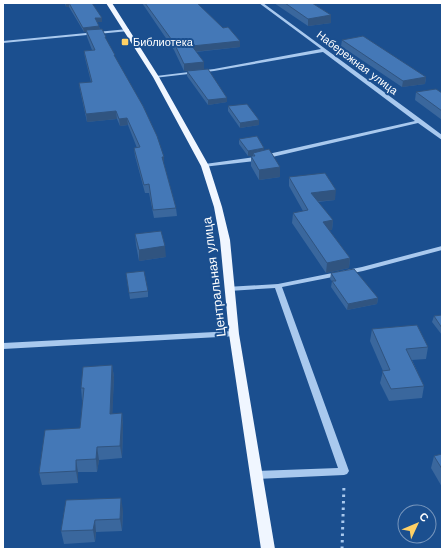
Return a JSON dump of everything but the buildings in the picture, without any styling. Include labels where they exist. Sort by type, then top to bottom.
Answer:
[{"type":"main road","name":"Центральная улица","points":[[109,3],[128,30],[156,77],[205,166],[218,207],[225,240],[234,334],[268,549]]},
{"type":"street","name":"Набережная улица","points":[[261,3],[442,138]]},
{"type":"street","points":[[3,42],[128,30]]},
{"type":"street","points":[[156,77],[214,70],[325,50]]},
{"type":"street","points":[[205,166],[255,159],[420,121]]},
{"type":"street","points":[[229,289],[278,286],[364,269],[442,248]]},
{"type":"street","points":[[256,475],[344,471],[278,286]]},
{"type":"street","points":[[3,346],[234,334]]},
{"type":"path","points":[[342,549],[344,471]]},
{"type":"place","name":"Библиотека","points":[[125,42]]}]
